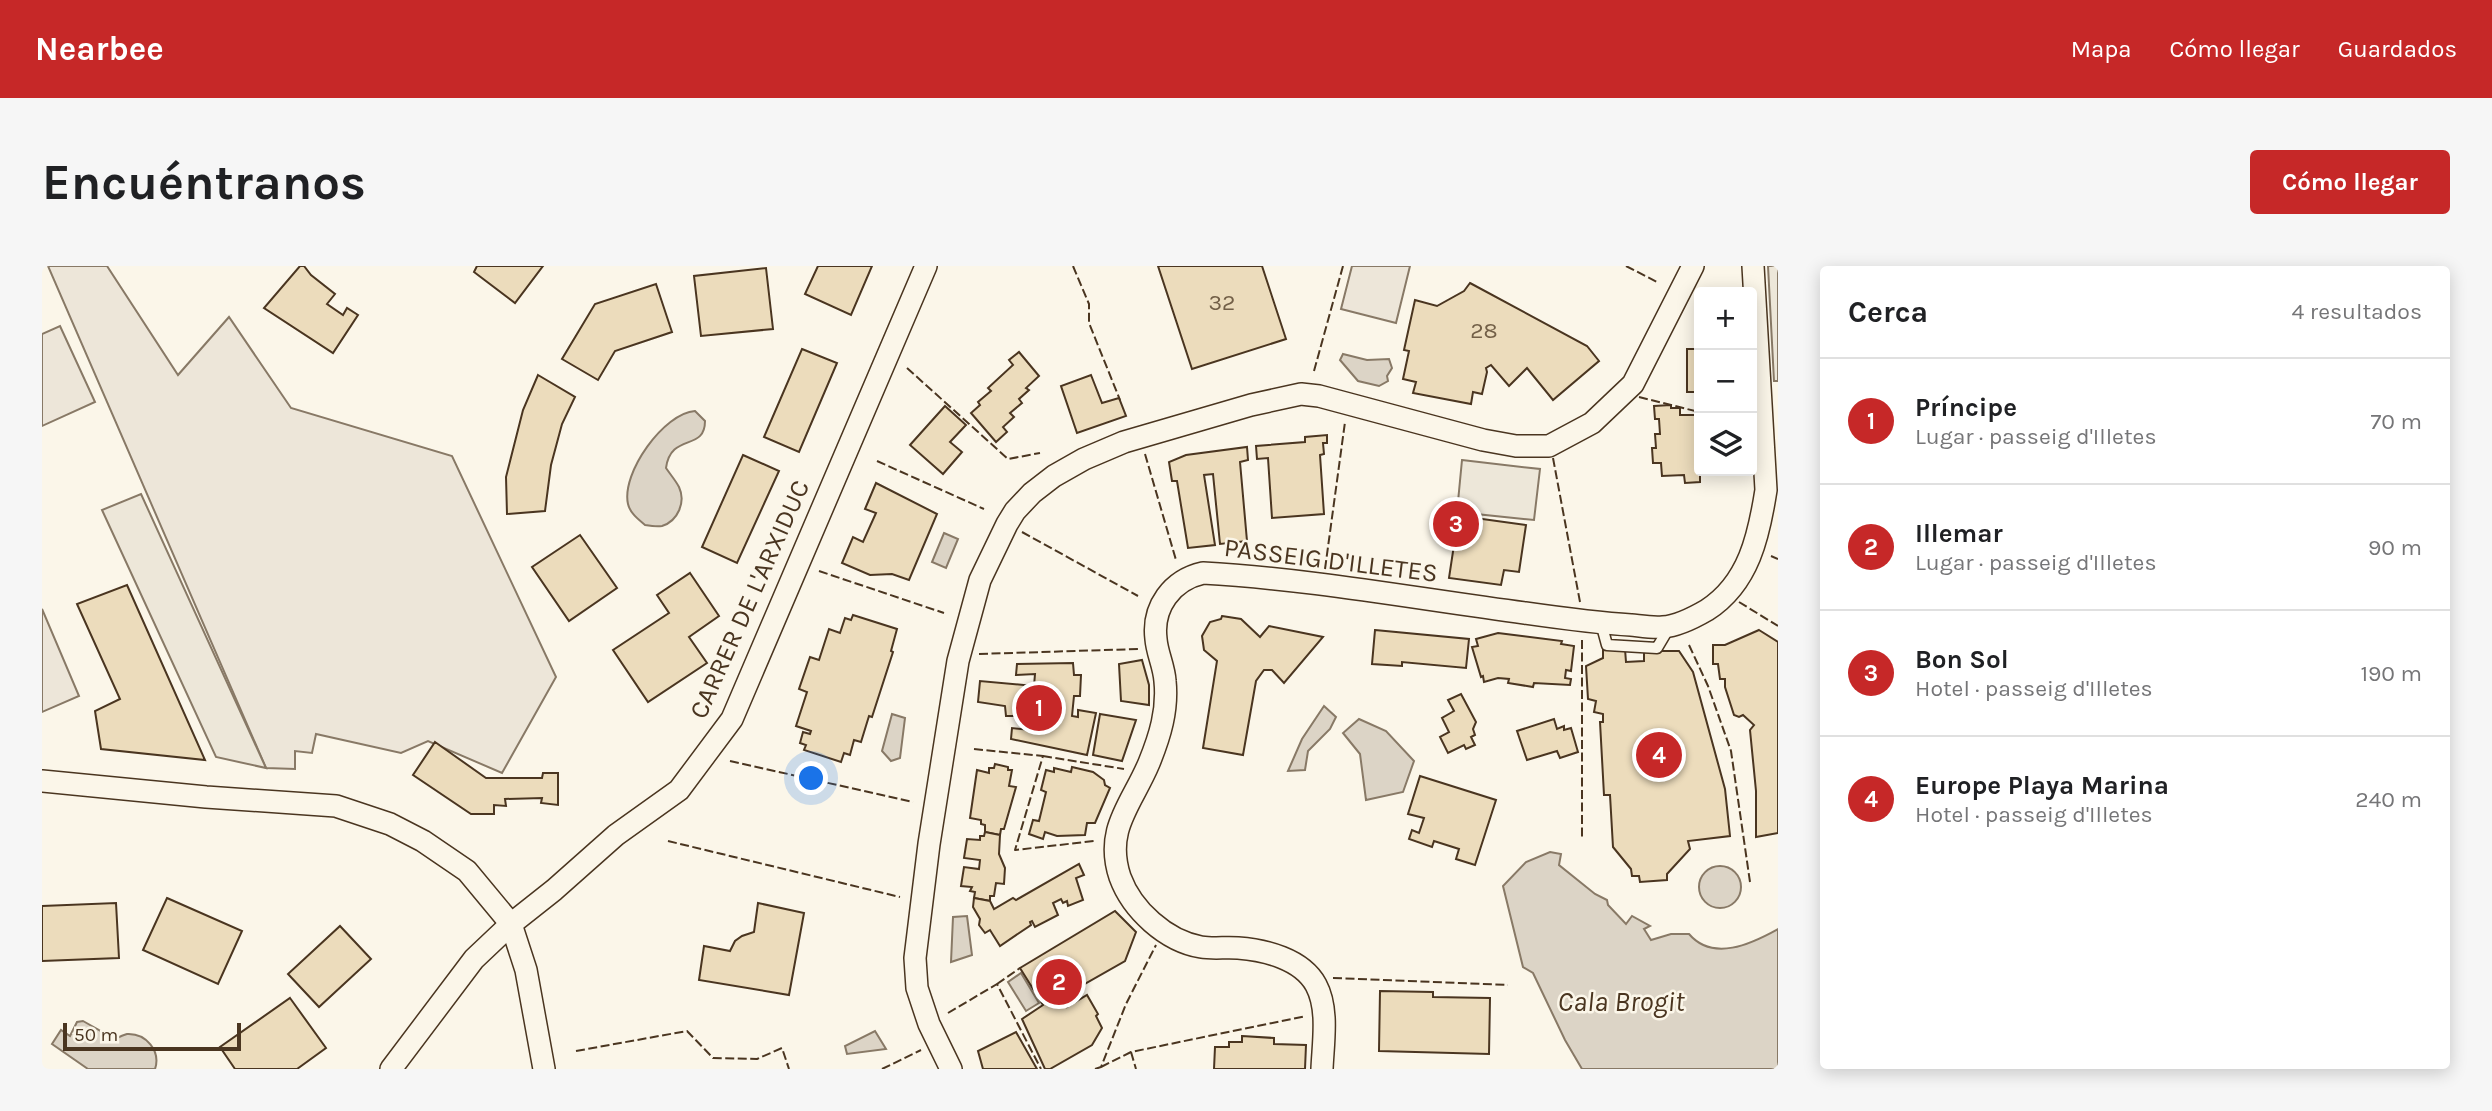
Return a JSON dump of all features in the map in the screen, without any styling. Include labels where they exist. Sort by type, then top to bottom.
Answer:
[{"type":"street","name":"CARRER DE L'ARXIDUC","points":[[391,1069],[474,958],[616,835],[679,790],[732,719],[926,266]]},
{"type":"street","points":[[951,1069],[929,1024],[918,988],[915,958],[929,844],[958,661],[981,580],[1015,511],[1047,481],[1084,459],[1124,442],[1251,405],[1301,394],[1319,396],[1483,440],[1516,446],[1549,446],[1592,423],[1633,384],[1693,266]]},
{"type":"street","name":"PASSEIG D'ILLETES","points":[[1322,1069],[1324,1018],[1318,987],[1309,974],[1297,965],[1268,953],[1239,948],[1203,948],[1183,943],[1167,934],[1135,906],[1119,874],[1116,860],[1117,829],[1149,764],[1166,709],[1164,674],[1155,628],[1169,591],[1196,574],[1234,575],[1327,584],[1378,594],[1601,623],[1664,627],[1708,609],[1734,586],[1753,553],[1764,510],[1765,452],[1753,266]]},
{"type":"street","points":[[42,781],[335,806],[390,824],[423,841],[467,871],[511,924],[526,970],[544,1069]]},
{"type":"shaded area","points":[[48,266],[107,266],[178,375],[229,317],[291,408],[452,456],[556,677],[502,773],[428,741],[401,753],[316,734],[312,753],[295,751],[295,769],[266,768]]},
{"type":"shaded area","points":[[1352,266],[1410,266],[1396,323],[1341,309]]},
{"type":"shaded area","points":[[1768,266],[1778,266],[1778,381],[1774,381]]},
{"type":"shaded area","points":[[60,326],[95,402],[42,426],[42,334]]},
{"type":"shaded area","points":[[1462,460],[1540,469],[1534,520],[1457,512]]},
{"type":"shaded area","points":[[141,494],[266,768],[216,757],[102,510]]},
{"type":"shaded area","points":[[42,609],[79,696],[42,712]]},
{"type":"water","points":[[1343,354],[1367,360],[1389,359],[1392,368],[1387,376],[1388,381],[1379,386],[1358,381],[1340,360]]},
{"type":"water","points":[[695,411],[705,421],[704,430],[694,440],[674,450],[666,468],[681,493],[679,510],[668,524],[645,525],[632,513],[628,504],[631,477],[638,461],[658,433],[670,422]]},
{"type":"water","points":[[944,533],[958,539],[946,568],[932,562]]},
{"type":"water","points":[[1324,706],[1336,717],[1330,729],[1308,751],[1305,770],[1288,771],[1302,739]]},
{"type":"water","points":[[892,714],[905,718],[900,758],[891,761],[882,751]]},
{"type":"water","points":[[1359,719],[1386,731],[1414,761],[1403,792],[1366,800],[1360,754],[1343,733]]},
{"type":"water","name":"Cala Brogit","points":[[1550,852],[1561,854],[1559,865],[1595,894],[1607,900],[1608,905],[1626,924],[1632,916],[1650,926],[1644,929],[1651,940],[1671,934],[1689,934],[1709,947],[1721,949],[1744,945],[1778,929],[1778,1069],[1582,1069],[1533,973],[1523,967],[1503,886],[1526,862]]},
{"type":"water","points":[[1720,866],[1735,872],[1741,887],[1735,902],[1720,908],[1705,902],[1699,887],[1705,872]]},
{"type":"water","points":[[967,916],[972,955],[951,962],[953,917]]},
{"type":"water","points":[[1021,973],[1039,1003],[1026,1011],[1008,982]]},
{"type":"water","points":[[83,1021],[115,1039],[134,1034],[146,1040],[156,1056],[155,1069],[88,1069],[52,1044],[61,1030],[70,1036],[77,1022]]},
{"type":"water","points":[[875,1031],[886,1049],[847,1054],[845,1046]]},
{"type":"building","points":[[300,266],[304,266],[335,294],[327,304],[343,315],[347,308],[358,315],[333,353],[264,308]]},
{"type":"building","points":[[477,266],[543,266],[515,303],[474,272]]},
{"type":"building","points":[[818,266],[872,266],[851,315],[805,294]]},
{"type":"building","points":[[1158,266],[1262,266],[1286,339],[1192,369]]},
{"type":"building","points":[[766,268],[773,329],[701,336],[694,276]]},
{"type":"building","points":[[1470,283],[1587,346],[1599,361],[1553,400],[1527,368],[1509,386],[1491,365],[1486,368],[1482,394],[1473,392],[1471,404],[1413,393],[1416,382],[1403,379],[1409,351],[1404,350],[1415,300],[1437,306],[1464,291]]},
{"type":"building","points":[[656,284],[672,332],[615,351],[598,380],[562,359],[595,304]]},
{"type":"building","points":[[802,349],[837,363],[799,452],[764,437]]},
{"type":"building","points":[[1687,349],[1694,349],[1694,392],[1687,392]]},
{"type":"building","points":[[1019,352],[1039,376],[1026,388],[1029,390],[1019,399],[1022,403],[1010,413],[1014,417],[1003,427],[1007,432],[996,442],[971,413],[980,405],[978,402],[991,391],[988,388],[1013,365],[1009,360]]},
{"type":"building","points":[[538,375],[575,397],[562,424],[551,465],[545,511],[507,514],[506,477],[523,410]]},
{"type":"building","points":[[1091,375],[1102,403],[1119,398],[1126,416],[1077,433],[1061,386]]},
{"type":"building","points":[[1671,405],[1671,408],[1680,408],[1680,415],[1694,415],[1694,476],[1700,476],[1700,482],[1685,483],[1684,475],[1662,476],[1661,463],[1653,463],[1655,434],[1660,434],[1659,419],[1655,419],[1654,406]]},
{"type":"building","points":[[945,406],[966,425],[950,442],[962,452],[943,474],[910,445]]},
{"type":"building","points":[[1327,435],[1327,443],[1323,443],[1324,454],[1320,455],[1324,514],[1272,518],[1268,458],[1257,459],[1256,446],[1305,442],[1305,437]]},
{"type":"building","points":[[1247,447],[1248,460],[1240,462],[1247,541],[1220,544],[1213,474],[1204,475],[1215,545],[1188,548],[1177,481],[1172,481],[1169,462],[1186,455]]},
{"type":"building","points":[[743,455],[779,471],[737,563],[702,547]]},
{"type":"building","points":[[876,483],[937,514],[909,580],[892,574],[870,575],[842,563],[853,537],[863,542],[876,513],[865,509]]},
{"type":"building","points":[[1446,514],[1526,525],[1519,572],[1504,570],[1501,585],[1449,578],[1454,545],[1441,544]]},
{"type":"building","points":[[580,535],[617,588],[569,621],[532,567]]},
{"type":"building","points":[[690,573],[719,616],[689,637],[707,663],[648,702],[613,650],[669,613],[657,595]]},
{"type":"building","points":[[127,585],[205,760],[101,749],[95,711],[120,699],[77,604]]},
{"type":"building","points":[[853,615],[897,629],[891,651],[893,652],[872,717],[869,716],[861,742],[854,740],[850,755],[844,753],[841,762],[804,750],[806,745],[800,743],[803,732],[810,734],[811,731],[796,726],[807,692],[799,689],[810,657],[819,660],[829,629],[840,633],[845,618],[851,620]]},
{"type":"building","points":[[1222,616],[1241,619],[1260,637],[1269,626],[1323,637],[1284,683],[1272,670],[1264,670],[1256,681],[1243,755],[1203,748],[1217,661],[1204,650],[1202,636],[1210,622],[1221,619]]},
{"type":"building","points":[[1375,630],[1469,639],[1466,668],[1402,662],[1402,666],[1372,664]]},
{"type":"building","points":[[1759,630],[1778,642],[1778,833],[1756,837],[1756,791],[1750,730],[1754,725],[1743,715],[1734,715],[1725,679],[1720,679],[1718,664],[1713,664],[1713,645],[1725,645]]},
{"type":"building","points":[[1498,633],[1562,641],[1561,644],[1574,646],[1571,671],[1566,670],[1565,678],[1571,679],[1570,685],[1534,683],[1533,687],[1508,683],[1509,679],[1498,678],[1484,682],[1472,647],[1478,646],[1476,639]]},
{"type":"building","points":[[1625,649],[1626,662],[1644,661],[1644,651],[1679,651],[1693,672],[1725,789],[1730,836],[1688,841],[1690,849],[1667,874],[1667,880],[1640,882],[1639,876],[1632,876],[1631,869],[1613,847],[1610,795],[1604,795],[1600,722],[1603,722],[1603,714],[1594,712],[1596,701],[1588,699],[1586,666],[1603,658],[1603,650]]},
{"type":"building","points":[[1142,660],[1149,685],[1149,705],[1121,701],[1119,664]]},
{"type":"building","points":[[1073,663],[1074,675],[1081,675],[1080,696],[1074,696],[1072,716],[1078,717],[1078,710],[1096,713],[1087,755],[1011,739],[1012,728],[1030,730],[1031,716],[1006,716],[1005,706],[978,702],[980,681],[1034,686],[1035,674],[1016,675],[1017,664]]},
{"type":"building","points":[[1461,694],[1476,722],[1473,729],[1475,735],[1471,737],[1475,745],[1466,749],[1464,745],[1448,753],[1440,737],[1449,732],[1442,718],[1454,711],[1448,700]]},
{"type":"building","points":[[1100,714],[1136,720],[1122,761],[1093,755]]},
{"type":"building","points":[[1554,719],[1557,729],[1564,726],[1564,730],[1571,728],[1578,752],[1560,758],[1557,751],[1527,760],[1517,731]]},
{"type":"building","points":[[435,742],[486,778],[542,778],[543,773],[558,773],[558,805],[541,803],[542,798],[505,799],[506,806],[494,805],[494,814],[471,814],[413,775]]},
{"type":"building","points":[[995,764],[1012,770],[1009,786],[1016,787],[1000,835],[985,832],[985,825],[981,824],[981,820],[970,818],[977,770],[989,773],[989,768],[994,768]]},
{"type":"building","points":[[1072,767],[1093,772],[1110,788],[1095,823],[1087,823],[1085,835],[1057,836],[1045,832],[1043,839],[1029,834],[1033,820],[1039,821],[1046,792],[1041,790],[1046,770],[1054,772],[1054,768],[1071,772]]},
{"type":"building","points":[[1420,776],[1496,800],[1475,865],[1456,859],[1459,849],[1434,841],[1432,847],[1409,839],[1412,830],[1419,833],[1424,818],[1408,814]]},
{"type":"building","points":[[985,832],[1000,835],[999,854],[1005,868],[1004,884],[996,883],[994,896],[990,896],[990,901],[974,898],[975,892],[970,891],[972,887],[961,886],[964,867],[979,869],[980,860],[964,858],[967,839],[980,840],[980,836],[984,836]]},
{"type":"building","points":[[1079,864],[1084,875],[1076,878],[1083,900],[1068,906],[1067,901],[1063,903],[1061,899],[1053,903],[1058,915],[1035,927],[1032,921],[1030,922],[1031,925],[1000,946],[990,930],[985,933],[979,925],[980,919],[973,907],[974,898],[990,901],[994,909],[1013,898],[1016,900]]},
{"type":"building","points":[[167,898],[242,931],[218,984],[143,950]]},
{"type":"building","points":[[116,903],[119,958],[42,961],[42,906]]},
{"type":"building","points":[[758,903],[804,913],[789,995],[699,980],[704,946],[730,951],[735,941],[754,932]]},
{"type":"building","points":[[1115,911],[1136,932],[1125,961],[1062,997],[1067,1007],[1087,995],[1098,1014],[1096,1016],[1102,1028],[1092,1045],[1050,1069],[1045,1069],[1022,1019],[1043,1005],[1020,968]]},
{"type":"building","points":[[340,926],[371,959],[319,1007],[288,974]]},
{"type":"building","points":[[1380,991],[1433,992],[1433,997],[1490,998],[1489,1054],[1379,1051]]},
{"type":"building","points":[[290,998],[326,1048],[297,1069],[235,1069],[220,1047]]},
{"type":"building","points":[[1016,1032],[1037,1069],[983,1069],[978,1051]]},
{"type":"building","points":[[1242,1036],[1274,1038],[1274,1044],[1306,1045],[1305,1069],[1214,1069],[1215,1047],[1229,1047],[1229,1042],[1242,1042]]},
{"type":"fence","points":[[1073,266],[1089,304],[1089,323],[1120,400]]},
{"type":"fence","points":[[1314,371],[1343,266]]},
{"type":"fence","points":[[1626,266],[1657,282]]},
{"type":"fence","points":[[907,368],[1008,459],[1040,453]]},
{"type":"fence","points":[[1639,397],[1694,411]]},
{"type":"fence","points":[[1325,569],[1345,422]]},
{"type":"fence","points":[[1145,454],[1176,560]]},
{"type":"fence","points":[[1553,458],[1580,602]]},
{"type":"fence","points":[[877,461],[984,509]]},
{"type":"fence","points":[[1022,532],[1138,596]]},
{"type":"fence","points":[[1771,556],[1778,559]]},
{"type":"fence","points":[[819,571],[944,613]]},
{"type":"fence","points":[[1739,602],[1778,626]]},
{"type":"fence","points":[[1582,640],[1582,838]]},
{"type":"fence","points":[[1689,645],[1708,686],[1731,751],[1750,882]]},
{"type":"fence","points":[[979,654],[1138,649]]},
{"type":"fence","points":[[974,749],[1043,756],[1015,850],[1094,841]]},
{"type":"fence","points":[[1043,756],[1124,769]]},
{"type":"fence","points":[[730,761],[913,802]]},
{"type":"fence","points":[[668,841],[900,897]]},
{"type":"fence","points":[[1095,1069],[1101,1067],[1126,1004],[1156,945]]},
{"type":"fence","points":[[997,984],[1020,968]]},
{"type":"fence","points":[[1333,978],[1508,985]]},
{"type":"fence","points":[[948,1013],[997,984],[1041,1069]]},
{"type":"fence","points":[[1101,1067],[1131,1052],[1306,1016]]},
{"type":"fence","points":[[576,1051],[687,1031],[713,1058],[757,1059],[782,1048],[789,1069]]},
{"type":"fence","points":[[882,1069],[921,1050]]},
{"type":"fence","points":[[1131,1052],[1136,1069]]},
{"type":"place","name":"Bon Sol","points":[[1456,524]]},
{"type":"place","name":"Príncipe","points":[[1039,708]]},
{"type":"place","name":"Europe Playa Marina","points":[[1659,755]]},
{"type":"place","name":"Illemar","points":[[1059,982]]}]
